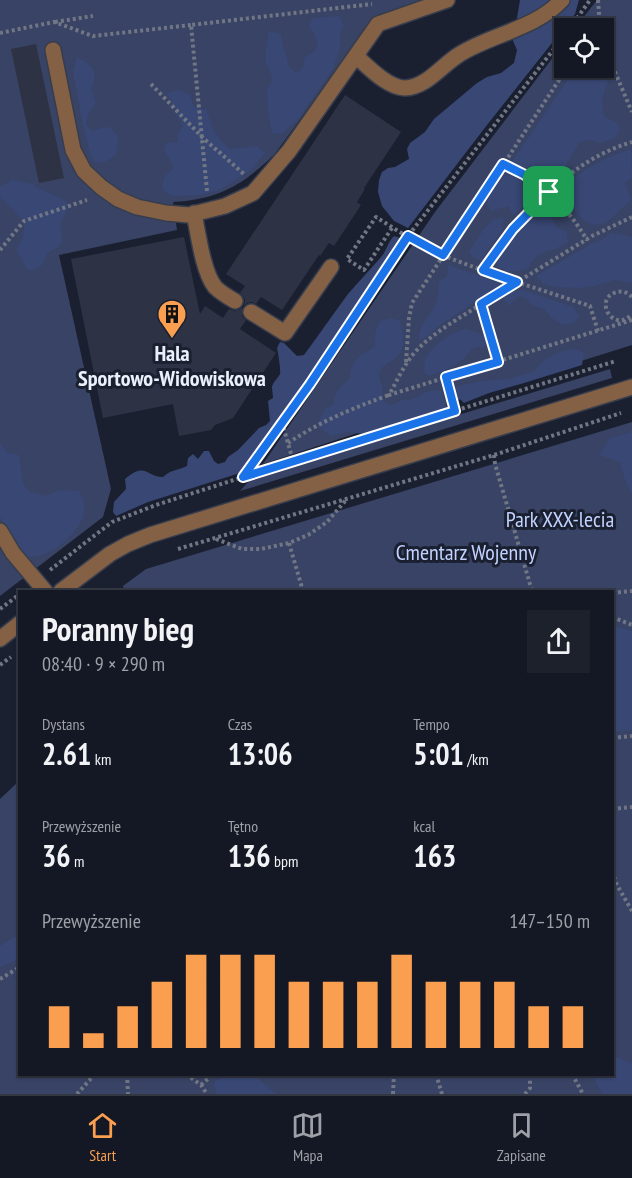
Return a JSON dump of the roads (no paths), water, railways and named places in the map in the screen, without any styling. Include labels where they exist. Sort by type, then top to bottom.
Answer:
[{"type":"street","points":[[52,50],[73,150],[84,171],[111,194],[137,207],[189,215],[225,206],[253,193],[289,152],[378,24],[447,0]]},
{"type":"street","points":[[356,56],[386,81],[396,87],[408,88],[435,74],[459,54],[547,13],[562,0]]},
{"type":"street","points":[[194,213],[213,284],[219,291],[235,301]]},
{"type":"street","points":[[252,312],[285,333],[331,267]]},
{"type":"street","points":[[62,590],[110,554],[128,544],[176,527],[632,387]]},
{"type":"street","points":[[0,531],[14,553],[41,586]]},
{"type":"street","points":[[0,639],[18,625]]},
{"type":"place","name":"Hala Sportowo-Widowiskowa","points":[[172,340]]},
{"type":"park label","name":"Park XXX-lecia","points":[[560,519]]},
{"type":"park label","name":"Cmentarz Wojenny","points":[[466,552]]}]
